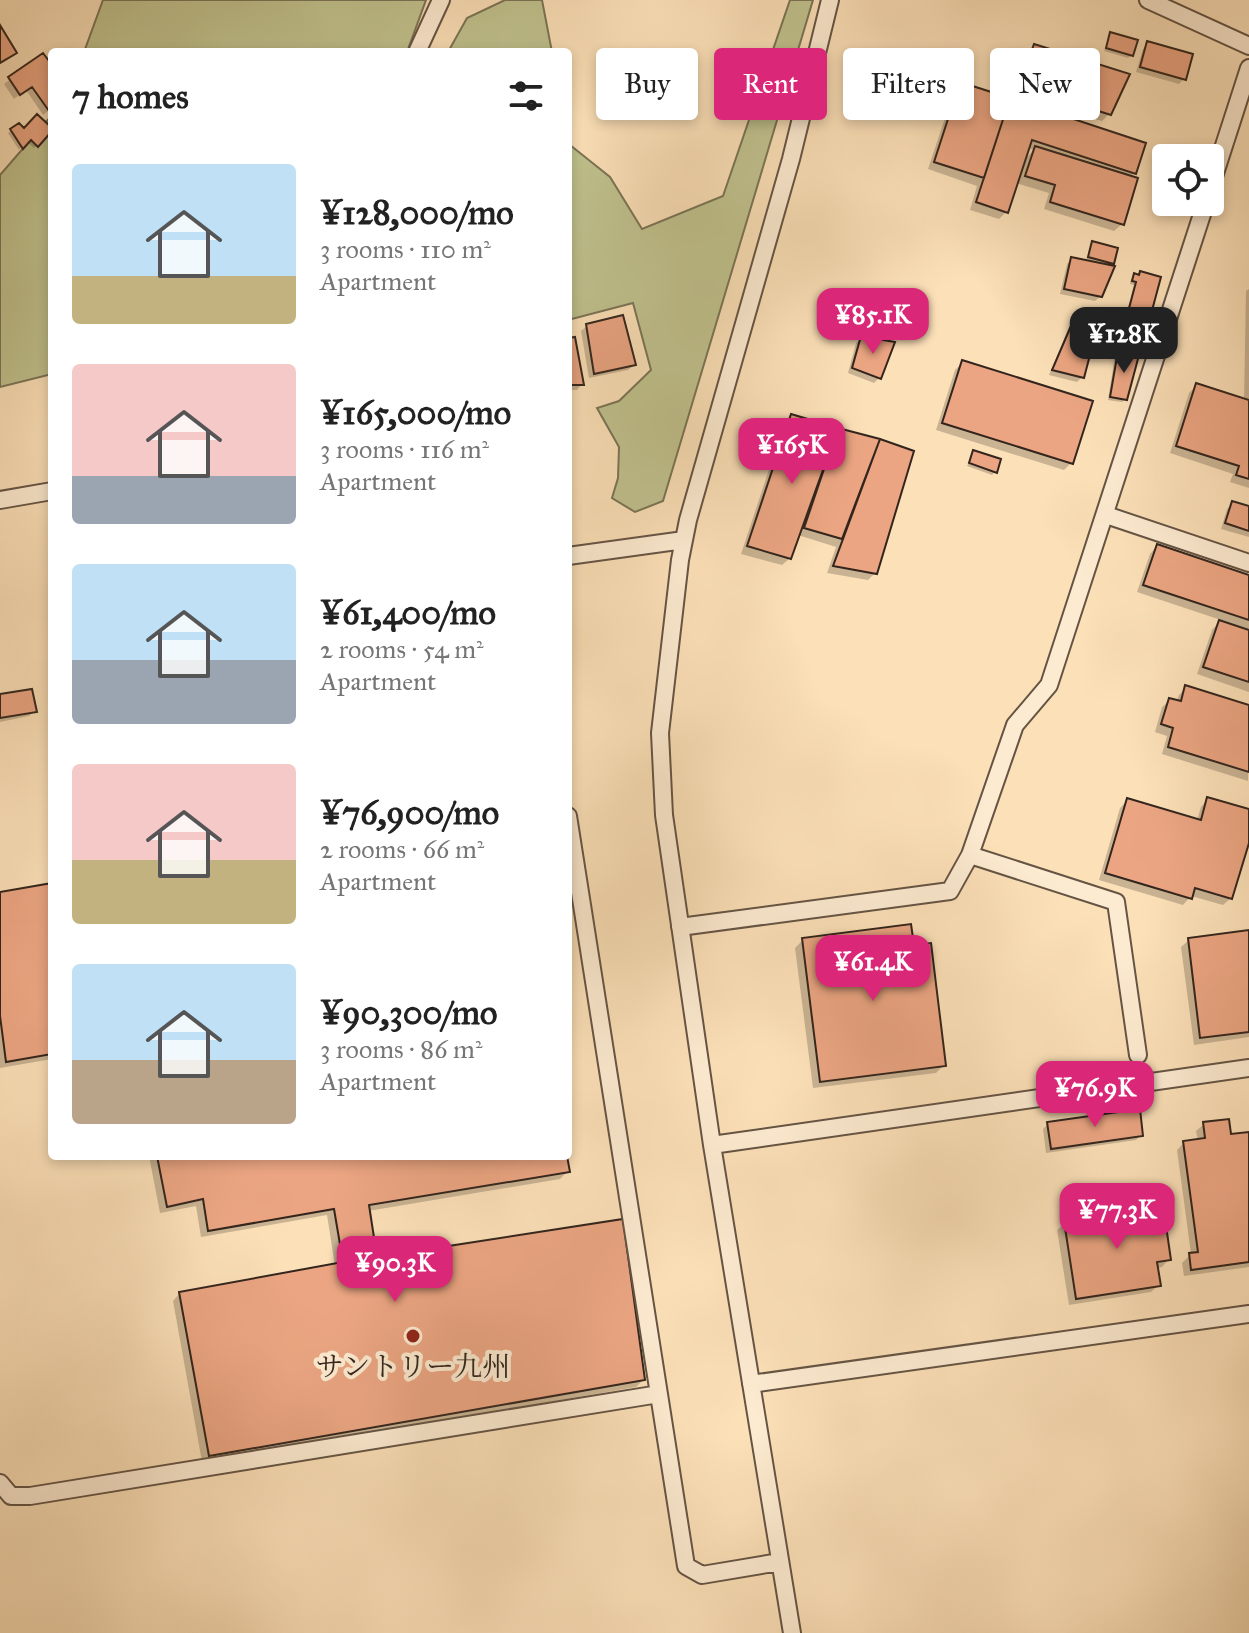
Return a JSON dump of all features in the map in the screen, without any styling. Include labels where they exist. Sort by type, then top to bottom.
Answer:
[{"type":"street","points":[[419,48],[441,0]]},
{"type":"street","points":[[792,1633],[712,1145],[680,927],[664,815],[660,733],[684,540],[791,159],[830,0]]},
{"type":"street","points":[[1148,0],[1249,46]]},
{"type":"street","points":[[1224,146],[1249,68]]},
{"type":"street","points":[[680,927],[950,891],[970,855],[1015,725],[1049,685],[1202,216]]},
{"type":"street","points":[[0,500],[48,492]]},
{"type":"street","points":[[1106,515],[1249,563]]},
{"type":"street","points":[[572,555],[684,540]]},
{"type":"street","points":[[572,841],[686,1566],[702,1575],[779,1562]]},
{"type":"street","points":[[970,855],[1116,902],[1138,1055]]},
{"type":"street","points":[[712,1145],[1249,1068]]},
{"type":"street","points":[[751,1384],[1249,1314]]},
{"type":"street","points":[[0,1483],[11,1496],[30,1496],[659,1394]]},
{"type":"green space","points":[[103,0],[426,0],[408,48],[85,48]]},
{"type":"green space","points":[[505,0],[542,0],[551,48],[450,48],[467,18]]},
{"type":"green space","points":[[790,0],[813,0],[799,48],[774,48]]},
{"type":"green space","points":[[48,120],[48,375],[0,387],[0,175]]},
{"type":"green space","points":[[749,120],[777,120],[663,501],[635,512],[612,498],[618,478],[619,447],[597,408],[619,401],[651,370],[633,303],[572,319],[572,147],[610,177],[642,229],[723,196]]},
{"type":"building","points":[[0,25],[17,53],[0,63]]},
{"type":"building","points":[[1110,32],[1138,40],[1133,56],[1106,48]]},
{"type":"building","points":[[1147,41],[1193,54],[1186,80],[1140,67]]},
{"type":"building","points":[[43,53],[48,60],[48,110],[32,87],[20,95],[8,77]]},
{"type":"building","points":[[1100,65],[1130,74],[1111,115],[1100,112]]},
{"type":"building","points":[[974,86],[990,92],[990,120],[1003,120],[984,178],[934,162],[948,120],[974,120]]},
{"type":"building","points":[[37,114],[48,124],[48,136],[38,147],[31,140],[23,149],[10,129],[19,123],[24,128]]},
{"type":"building","points":[[1003,120],[1076,120],[1146,143],[1136,174],[1032,140],[1008,213],[976,202]]},
{"type":"building","points":[[1035,146],[1138,178],[1124,225],[1050,202],[1055,185],[1025,176]]},
{"type":"building","points":[[1092,241],[1118,248],[1114,264],[1088,257]]},
{"type":"building","points":[[1071,257],[1115,266],[1102,297],[1064,289]]},
{"type":"building","points":[[1140,271],[1161,277],[1150,318],[1128,312],[1136,282],[1132,281],[1134,273],[1139,275]]},
{"type":"building","points":[[623,315],[636,365],[594,374],[586,324]]},
{"type":"building","points":[[1074,319],[1098,324],[1084,378],[1052,370]]},
{"type":"building","points":[[861,336],[895,342],[881,379],[852,368]]},
{"type":"building","points":[[572,337],[575,337],[584,385],[572,385]]},
{"type":"building","points":[[1118,351],[1139,355],[1127,400],[1110,397]]},
{"type":"building","points":[[962,360],[1093,401],[1073,464],[942,423]]},
{"type":"building","points":[[1196,383],[1249,400],[1249,479],[1236,475],[1239,466],[1176,446]]},
{"type":"building","points":[[791,414],[838,428],[791,559],[747,546]]},
{"type":"building","points":[[838,428],[880,439],[842,539],[804,528]]},
{"type":"building","points":[[880,439],[914,451],[877,574],[833,566]]},
{"type":"building","points":[[973,450],[1001,459],[997,473],[969,463]]},
{"type":"building","points":[[1232,501],[1249,506],[1249,531],[1225,523]]},
{"type":"building","points":[[1157,544],[1249,575],[1249,620],[1143,585]]},
{"type":"building","points":[[1219,620],[1249,630],[1249,682],[1203,667]]},
{"type":"building","points":[[1185,685],[1249,705],[1249,772],[1168,747],[1173,728],[1161,724],[1169,698],[1181,701]]},
{"type":"building","points":[[32,689],[37,712],[0,718],[0,694]]},
{"type":"building","points":[[1207,797],[1249,809],[1249,843],[1232,899],[1195,888],[1192,899],[1105,873],[1127,798],[1201,820]]},
{"type":"building","points":[[48,884],[48,1055],[6,1062],[0,1016],[0,892]]},
{"type":"building","points":[[911,924],[914,945],[931,943],[946,1066],[820,1082],[802,938]]},
{"type":"building","points":[[1249,930],[1249,1032],[1200,1038],[1188,938]]},
{"type":"building","points":[[1140,1109],[1143,1136],[1051,1149],[1047,1122]]},
{"type":"building","points":[[1229,1119],[1231,1134],[1249,1132],[1249,1262],[1191,1270],[1189,1253],[1198,1252],[1183,1141],[1205,1138],[1203,1122]]},
{"type":"building","name":"サントリー九州","points":[[158,1160],[568,1160],[570,1172],[369,1205],[377,1257],[623,1219],[645,1380],[209,1456],[179,1292],[343,1262],[334,1209],[208,1231],[203,1199],[167,1207]]},
{"type":"building","points":[[1163,1205],[1171,1260],[1157,1262],[1161,1286],[1076,1299],[1064,1221]]},
{"type":"place","name":"サントリー九州","points":[[413,1336]]}]
